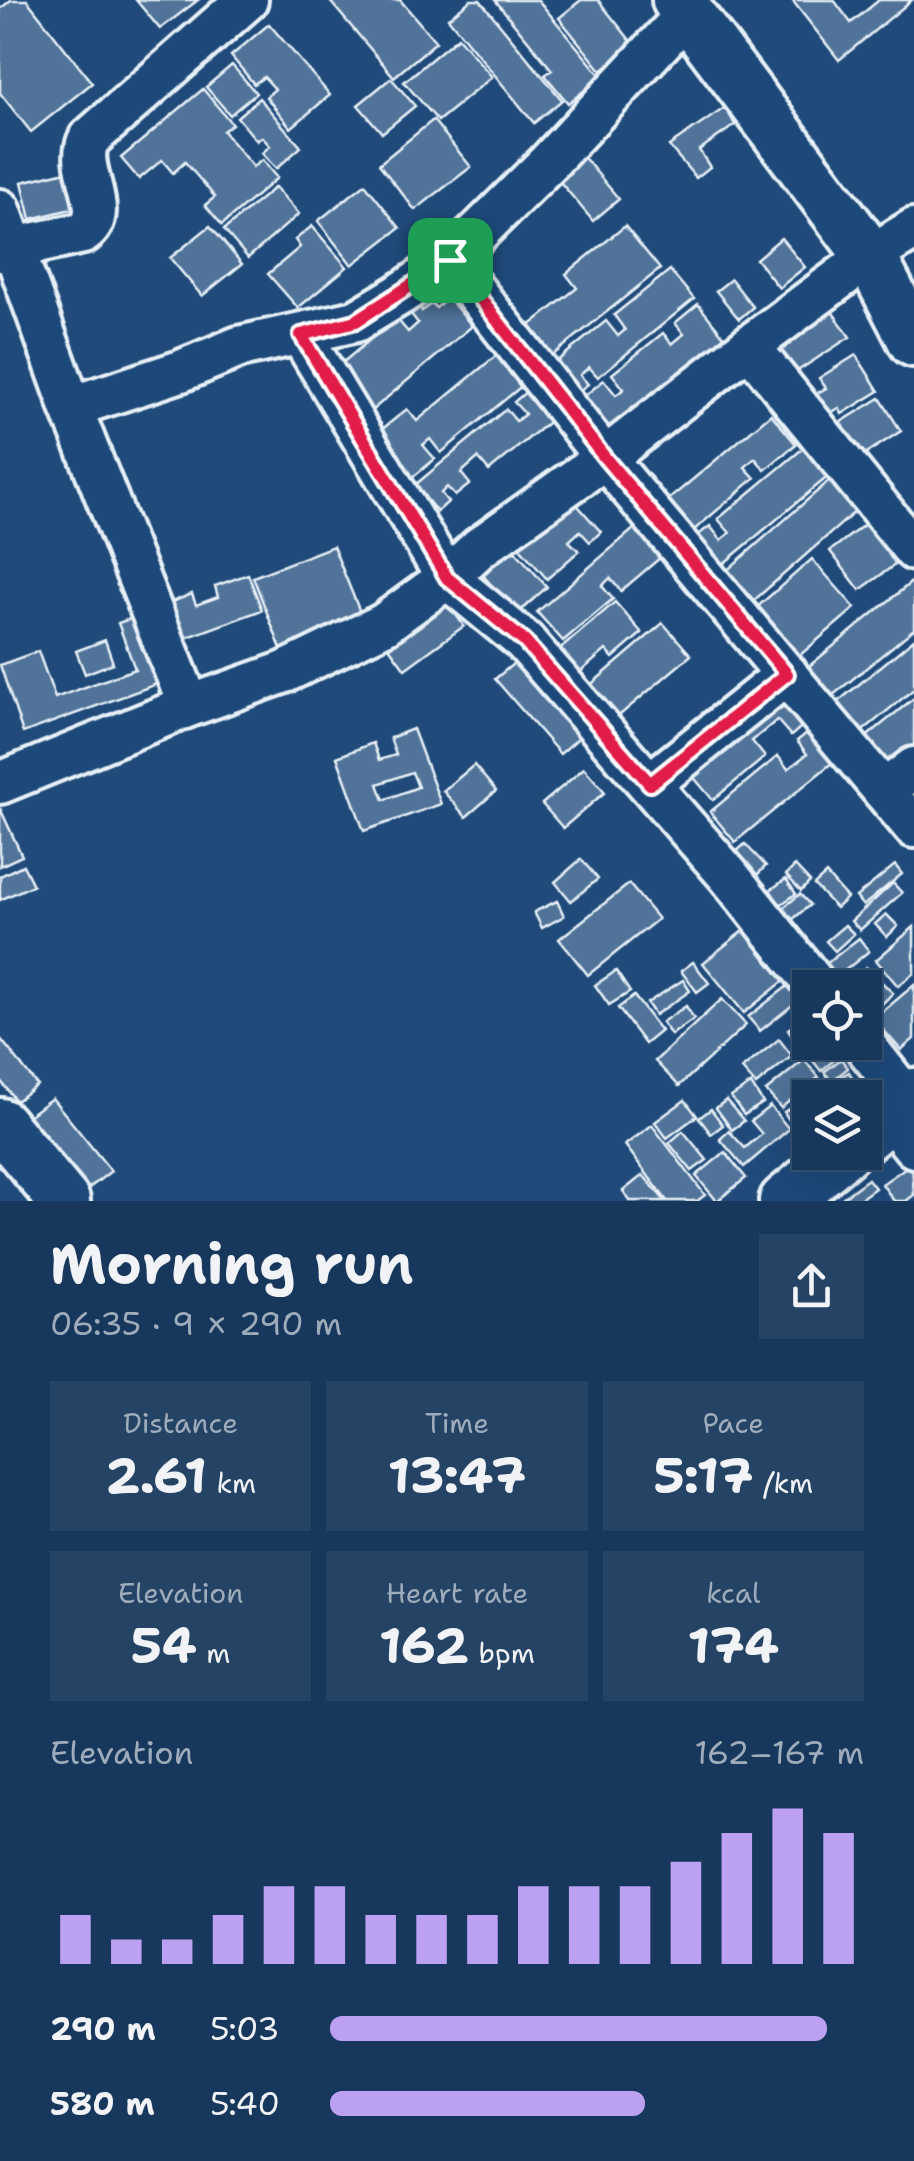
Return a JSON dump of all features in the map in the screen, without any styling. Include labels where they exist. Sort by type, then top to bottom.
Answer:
[{"type":"street","points":[[189,706],[4,235],[83,233],[93,226],[96,215],[83,150],[88,140],[247,0]]},
{"type":"street","points":[[72,407],[181,371],[240,346],[356,321],[450,260],[548,163],[683,6],[870,256],[914,341]]},
{"type":"street","points":[[0,783],[189,706],[285,672],[384,624],[748,346],[870,256],[914,229]]},
{"type":"street","points":[[450,260],[605,458],[787,674],[899,780],[914,827]]},
{"type":"street","points":[[301,335],[447,578],[524,641],[729,876],[804,970]]},
{"type":"street","points":[[748,346],[914,550]]},
{"type":"street","points":[[650,784],[787,674]]},
{"type":"street","points":[[871,1060],[898,1118]]},
{"type":"street","points":[[0,1124],[64,1201]]},
{"type":"street","points":[[785,1201],[822,1170]]},
{"type":"building","points":[[11,0],[27,0],[92,83],[31,132],[0,93],[0,9]]},
{"type":"building","points":[[136,0],[198,0],[160,29]]},
{"type":"building","points":[[329,0],[400,0],[436,42],[394,77]]},
{"type":"building","points":[[471,0],[480,0],[562,100],[534,123],[448,18]]},
{"type":"building","points":[[495,0],[538,0],[602,77],[568,103],[545,75],[552,70]]},
{"type":"building","points":[[581,0],[598,0],[634,45],[601,70],[559,18]]},
{"type":"building","points":[[792,0],[834,0],[851,23],[879,0],[912,0],[839,60]]},
{"type":"building","points":[[269,24],[330,95],[291,128],[266,97],[275,89],[264,77],[254,84],[231,56]]},
{"type":"building","points":[[458,37],[492,77],[438,121],[404,82]]},
{"type":"building","points":[[232,65],[256,93],[230,115],[206,87]]},
{"type":"building","points":[[391,78],[415,106],[382,133],[358,105]]},
{"type":"building","points":[[203,89],[232,124],[223,131],[253,167],[262,160],[277,178],[222,225],[205,205],[215,197],[185,162],[173,173],[162,160],[139,179],[121,158]]},
{"type":"building","points":[[259,98],[301,147],[276,169],[262,153],[270,146],[262,137],[257,141],[237,117]]},
{"type":"building","points":[[726,107],[735,125],[699,150],[710,167],[696,178],[669,146]]},
{"type":"building","points":[[433,120],[471,167],[415,210],[379,164]]},
{"type":"building","points":[[576,148],[619,199],[593,221],[550,170]]},
{"type":"building","points":[[66,171],[75,208],[31,219],[22,182]]},
{"type":"building","points":[[365,184],[400,228],[352,265],[318,221]]},
{"type":"building","points":[[275,187],[299,214],[248,258],[224,230]]},
{"type":"building","points":[[210,226],[242,264],[202,296],[170,258]]},
{"type":"building","points":[[312,226],[347,267],[298,308],[268,274],[300,247],[295,240]]},
{"type":"building","points":[[625,226],[660,269],[548,359],[524,330],[577,288],[566,274]]},
{"type":"building","points":[[781,238],[805,267],[779,288],[756,259]]},
{"type":"building","points":[[670,270],[694,299],[598,377],[589,367],[580,375],[588,384],[574,395],[551,366],[606,321],[618,336],[625,330],[614,315]]},
{"type":"building","points":[[731,279],[753,307],[739,319],[716,291]]},
{"type":"building","points":[[448,298],[472,326],[370,412],[335,369],[396,318],[408,332],[418,323],[411,314],[432,303],[436,308]]},
{"type":"building","points":[[698,304],[727,340],[611,433],[582,398],[604,380],[616,395],[624,389],[612,374],[663,333],[672,344],[684,334],[675,323]]},
{"type":"building","points":[[829,307],[850,337],[782,381],[762,351]]},
{"type":"building","points":[[498,354],[524,384],[441,453],[430,439],[423,445],[435,459],[412,478],[375,435],[407,409],[417,421]]},
{"type":"building","points":[[856,355],[879,391],[842,414],[839,408],[822,418],[809,398],[826,388],[819,378]]},
{"type":"building","points":[[528,390],[552,419],[489,471],[478,458],[461,473],[470,484],[455,496],[447,487],[441,493],[448,502],[437,512],[415,485],[506,409],[516,421],[525,414],[514,402]]},
{"type":"building","points":[[880,398],[901,431],[854,461],[833,427]]},
{"type":"building","points":[[771,414],[796,444],[765,470],[755,458],[745,467],[755,478],[693,531],[667,501]]},
{"type":"building","points":[[813,440],[837,469],[716,570],[703,554],[708,550],[697,536],[710,526],[721,540],[730,533],[718,519]]},
{"type":"building","points":[[838,473],[865,503],[751,603],[724,573]]},
{"type":"building","points":[[572,499],[601,532],[590,542],[580,531],[569,541],[579,551],[547,579],[507,533]]},
{"type":"building","points":[[865,524],[896,564],[860,590],[830,551]]},
{"type":"building","points":[[636,527],[661,557],[621,591],[610,578],[602,586],[613,599],[563,641],[537,612]]},
{"type":"building","points":[[503,537],[547,587],[517,614],[473,564]]},
{"type":"building","points":[[333,546],[362,617],[281,649],[253,577]]},
{"type":"building","points":[[812,559],[855,608],[799,656],[756,608]]},
{"type":"building","points":[[248,574],[262,610],[183,639],[169,603],[192,594],[196,605],[218,597],[215,586]]},
{"type":"building","points":[[914,580],[914,629],[832,696],[808,667]]},
{"type":"building","points":[[446,601],[464,626],[405,669],[386,643]]},
{"type":"building","points":[[615,602],[642,633],[613,658],[606,650],[578,674],[558,651]]},
{"type":"building","points":[[141,615],[165,681],[23,733],[0,665],[38,651],[55,698],[135,669],[118,623]]},
{"type":"building","points":[[663,623],[691,655],[614,720],[587,688]]},
{"type":"building","points":[[914,639],[914,689],[859,734],[834,705]]},
{"type":"building","points":[[105,640],[113,663],[85,674],[76,651]]},
{"type":"building","points":[[525,654],[590,728],[560,754],[495,679]]},
{"type":"building","points":[[787,693],[809,720],[791,736],[777,720],[752,741],[765,757],[713,800],[690,773]]},
{"type":"building","points":[[914,698],[914,756],[893,773],[865,738]]},
{"type":"building","points":[[813,728],[838,758],[735,842],[710,812],[778,756],[788,769],[807,754],[797,741]]},
{"type":"building","points":[[413,729],[441,804],[364,831],[337,757],[373,743],[379,760],[396,755],[390,738]],"holes":[[[412,772],[418,787],[384,800],[378,784]]]},
{"type":"building","points":[[474,765],[496,791],[466,817],[443,791]]},
{"type":"building","points":[[584,768],[605,792],[563,828],[542,804]]},
{"type":"building","points":[[0,808],[22,856],[0,866]]},
{"type":"building","points":[[745,844],[766,866],[749,883],[727,860]]},
{"type":"building","points":[[581,859],[598,879],[571,901],[555,882]]},
{"type":"building","points":[[23,865],[33,885],[0,900],[0,876]]},
{"type":"building","points":[[895,865],[902,874],[863,906],[856,897]]},
{"type":"building","points":[[795,866],[810,882],[801,891],[786,875]]},
{"type":"building","points":[[826,874],[847,898],[836,908],[814,885]]},
{"type":"building","points":[[786,879],[796,894],[780,905],[770,890]]},
{"type":"building","points":[[893,883],[902,893],[860,930],[851,921]]},
{"type":"building","points":[[629,884],[658,919],[588,975],[559,939]]},
{"type":"building","points":[[800,894],[810,905],[792,920],[783,908]]},
{"type":"building","points":[[557,901],[564,916],[542,928],[534,912]]},
{"type":"building","points":[[886,914],[898,926],[887,937],[875,924]]},
{"type":"building","points":[[845,925],[854,934],[835,951],[826,941]]},
{"type":"building","points":[[914,927],[914,973],[898,986],[876,960]]},
{"type":"building","points":[[744,930],[785,980],[744,1013],[703,963]]},
{"type":"building","points":[[859,938],[869,951],[846,970],[831,970],[826,964]]},
{"type":"building","points":[[693,962],[709,983],[697,992],[681,971]]},
{"type":"building","points":[[616,971],[630,992],[609,1005],[595,985]]},
{"type":"building","points":[[683,980],[690,991],[655,1015],[647,1003]]},
{"type":"building","points":[[882,982],[893,993],[882,1004]]},
{"type":"building","points":[[789,985],[792,989],[792,1005],[760,1031],[748,1017]]},
{"type":"building","points":[[914,985],[914,1039],[901,1050],[882,1028],[882,1012]]},
{"type":"building","points":[[634,996],[661,1031],[645,1044],[618,1008]]},
{"type":"building","points":[[722,999],[746,1025],[679,1086],[655,1061]]},
{"type":"building","points":[[686,1006],[694,1019],[671,1035],[662,1022]]},
{"type":"building","points":[[0,1038],[37,1085],[16,1101],[0,1080]]},
{"type":"building","points":[[779,1039],[792,1056],[756,1085],[742,1069]]},
{"type":"building","points":[[804,1060],[819,1077],[792,1080],[792,1099],[781,1108],[766,1091]]},
{"type":"building","points":[[814,1060],[834,1060],[821,1071]]},
{"type":"building","points":[[840,1060],[848,1068],[833,1080],[824,1072]]},
{"type":"building","points":[[849,1072],[854,1080],[836,1080]]},
{"type":"building","points":[[751,1084],[763,1103],[744,1115],[731,1097]]},
{"type":"building","points":[[52,1098],[111,1171],[88,1189],[28,1116]]},
{"type":"building","points":[[685,1100],[697,1116],[667,1138],[655,1122]]},
{"type":"building","points":[[726,1100],[744,1121],[732,1130],[716,1108]]},
{"type":"building","points":[[770,1106],[789,1129],[744,1167],[720,1139],[729,1131],[745,1148],[762,1134],[751,1121]]},
{"type":"building","points":[[792,1107],[792,1125],[784,1112]]},
{"type":"building","points":[[711,1109],[723,1125],[711,1134],[699,1118]]},
{"type":"building","points":[[652,1125],[705,1195],[697,1201],[667,1201],[625,1145]]},
{"type":"building","points":[[683,1131],[707,1160],[692,1171],[669,1143]]},
{"type":"building","points":[[725,1152],[746,1178],[717,1201],[696,1176]]},
{"type":"building","points":[[912,1163],[914,1195],[906,1201],[894,1201],[882,1184]]},
{"type":"building","points":[[643,1175],[665,1201],[630,1201],[623,1191]]},
{"type":"building","points":[[868,1179],[875,1188],[857,1201],[838,1201]]},
{"type":"route","points":[[450,260],[605,458],[787,674],[650,784],[524,641],[447,578],[301,335],[356,321],[450,260]]}]
